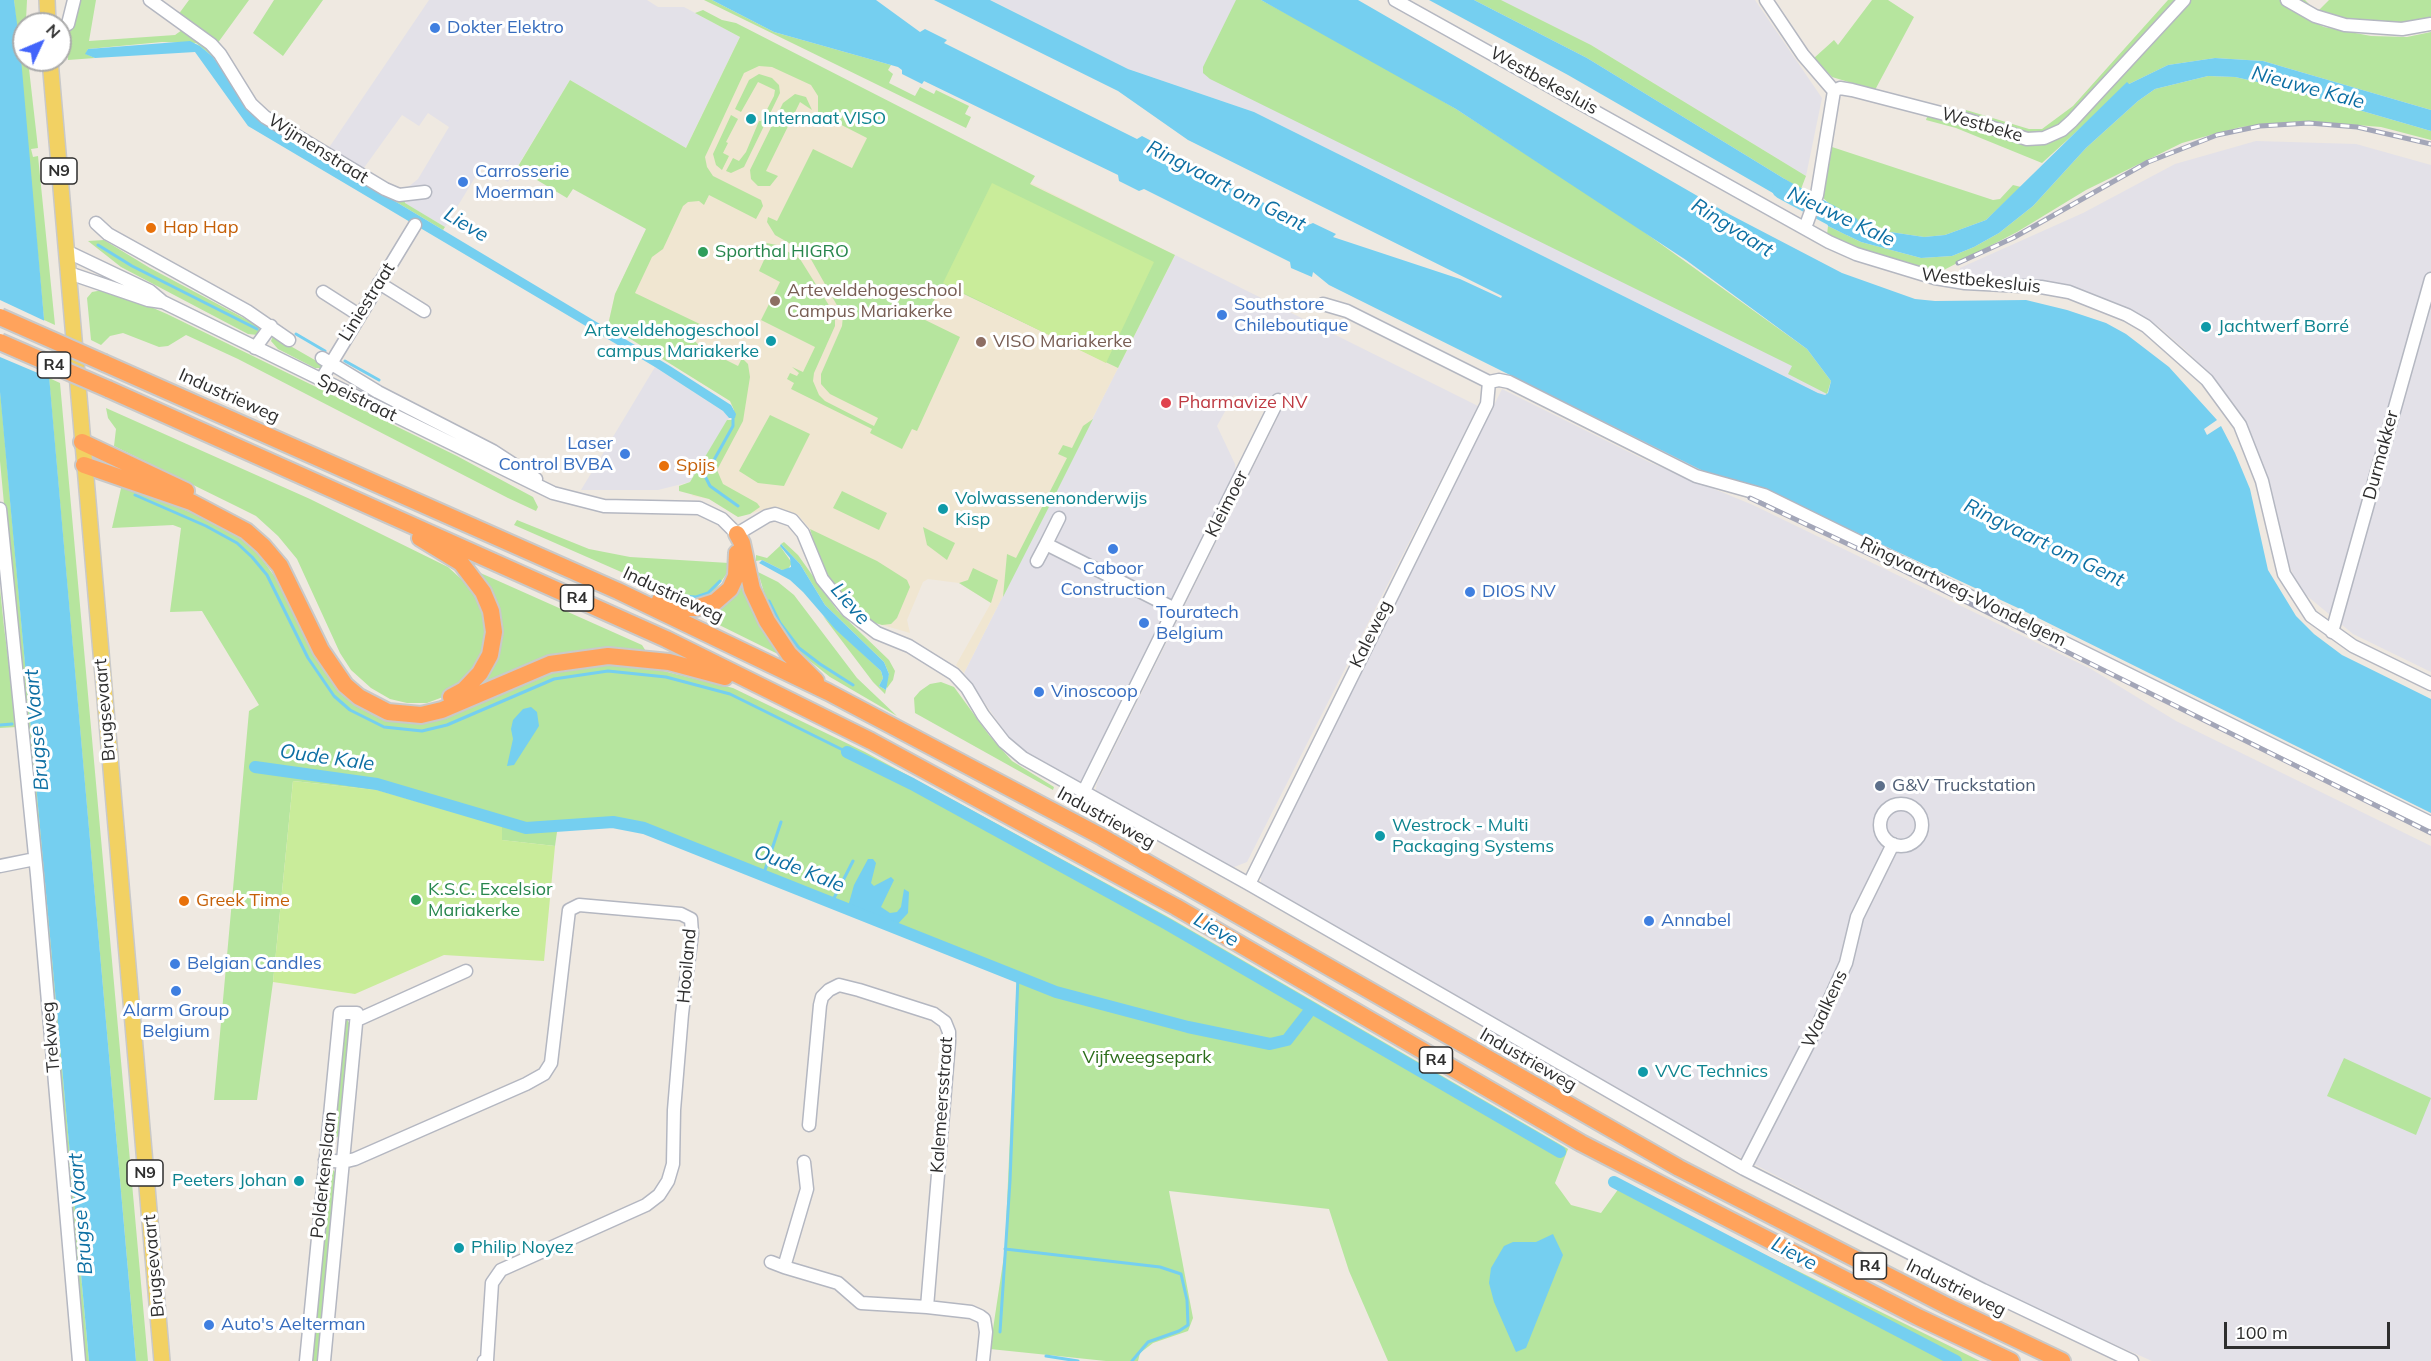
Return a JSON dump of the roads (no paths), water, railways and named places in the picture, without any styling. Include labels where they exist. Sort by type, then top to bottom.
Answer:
[{"type":"highway","name":"Industrieweg","points":[[0,317],[618,591],[828,692],[1102,837],[1679,1168],[1947,1306],[2062,1361]]},
{"type":"highway","name":"R4","points":[[0,342],[389,514],[764,686],[922,767],[1176,908],[1581,1143],[1918,1317],[2010,1361]]},
{"type":"highway","points":[[82,442],[232,512],[249,523],[269,539],[290,566],[327,647],[351,680],[363,691],[390,705],[420,708],[439,703],[464,690],[480,673],[490,655],[494,632],[491,612],[483,592],[461,563],[407,531],[389,514]]},
{"type":"highway","points":[[84,465],[191,502],[246,531],[280,566],[321,650],[345,685],[359,698],[388,712],[421,715],[442,710],[550,664],[608,656],[669,662],[764,686]]},
{"type":"highway","name":"R4","points":[[618,591],[684,608],[696,608],[715,602],[730,589],[736,576],[736,534]]},
{"type":"highway","name":"R4","points":[[736,534],[744,550],[752,589],[766,621],[789,654],[828,692]]},
{"type":"main road","name":"Brugsevaart","points":[[51,72],[162,1361]]},
{"type":"street","name":"Wijmenstraat","points":[[150,0],[211,44],[220,54],[251,104],[265,117],[385,189],[399,195],[425,192]]},
{"type":"street","name":"Westbekesluis","points":[[1395,0],[1807,224],[1856,254],[1917,275],[1965,283],[2041,287],[2069,292],[2127,315],[2162,338],[2207,380],[2240,424],[2262,481],[2284,574],[2311,616],[2353,646],[2431,684]]},
{"type":"street","points":[[1766,0],[1803,55],[1834,91],[1817,195],[1807,224]]},
{"type":"street","name":"Westbeke","points":[[1834,91],[1840,88],[1852,90],[1968,120],[2026,139],[2044,138],[2062,130],[2072,121],[2184,0]]},
{"type":"street","points":[[2287,0],[2315,16],[2345,25],[2402,29],[2431,24]]},
{"type":"street","points":[[96,223],[108,234],[271,326],[288,340]]},
{"type":"street","name":"Liniestraat","points":[[321,380],[326,361],[359,315],[415,225]]},
{"type":"street","name":"Speistraat","points":[[66,250],[150,291],[163,302],[255,348],[553,493],[604,506],[699,508],[722,519],[736,534]]},
{"type":"street","name":"Speistraat","points":[[69,273],[148,300],[163,302]]},
{"type":"street","name":"Durmakker","points":[[2332,632],[2431,279]]},
{"type":"street","points":[[379,283],[424,311]]},
{"type":"street","points":[[323,292],[359,315]]},
{"type":"street","name":"Ringvaartweg-Wondelgem","points":[[1323,304],[1347,311],[1489,382],[1499,380],[1509,382],[1696,476],[1764,495],[2431,823]]},
{"type":"street","points":[[255,348],[271,326]]},
{"type":"street","name":"Speistraat","points":[[326,361],[518,465],[553,493]]},
{"type":"street","name":"Kaleweg","points":[[1249,885],[1487,404],[1489,382]]},
{"type":"street","name":"Kleimoer","points":[[1083,793],[1278,400]]},
{"type":"street","name":"Trekweg","points":[[0,509],[35,859],[79,1361]]},
{"type":"street","name":"Industrieweg","points":[[736,534],[767,516],[784,516],[792,520],[803,533],[822,579],[849,611],[877,633],[909,646],[954,674],[967,688],[983,715],[1004,742],[1023,758],[1744,1169],[1983,1290],[2132,1361]]},
{"type":"street","points":[[1037,561],[1059,518]]},
{"type":"street","points":[[1046,544],[1175,609]]},
{"type":"street","name":"Waalkens","points":[[1744,1169],[1835,989],[1846,963],[1857,917],[1893,844]]},
{"type":"street","points":[[0,866],[35,859]]},
{"type":"street","name":"Hooiland","points":[[325,1160],[343,1162],[526,1084],[544,1074],[551,1063],[569,910],[579,905],[681,914],[691,919],[692,933],[674,1110],[673,1164],[668,1181],[659,1195],[646,1205],[501,1270],[492,1283],[487,1361]]},
{"type":"street","name":"Polderkenslaan","points":[[357,1020],[466,971]]},
{"type":"street","name":"Kalemeersstraat","points":[[809,1125],[820,1005],[822,998],[829,990],[839,986],[859,990],[934,1014],[945,1022],[949,1032],[949,1042],[927,1306]]},
{"type":"street","name":"Polderkenslaan","points":[[306,1361],[340,1013],[357,1013],[324,1361]]},
{"type":"street","points":[[784,1267],[807,1189],[804,1162]]},
{"type":"street","points":[[771,1262],[838,1283],[861,1303],[927,1306],[971,1312],[980,1316],[984,1319],[986,1332],[983,1361]]},
{"type":"water","name":"Brugse Vaart","points":[[0,0],[14,0],[16,12],[12,12],[12,72],[22,72],[136,1361],[89,1361],[0,392]]},
{"type":"water","points":[[712,0],[876,0],[920,32],[925,29],[947,40],[944,43],[1137,139],[1142,136],[1161,146],[1163,152],[1308,225],[1313,223],[1336,234],[1333,237],[1460,279],[1501,298],[1502,296],[1188,140],[1118,91],[934,0],[990,0],[1128,69],[1254,112],[1818,393],[1825,395],[1828,393],[1831,381],[1807,349],[1686,260],[1456,109],[1261,0],[1358,0],[1727,213],[1842,273],[1915,299],[1935,301],[2026,300],[2106,323],[2126,334],[2169,367],[2217,420],[2204,429],[2207,435],[2221,426],[2250,489],[2268,570],[2296,616],[2314,634],[2342,655],[2431,699],[2431,813],[2018,608],[1754,485],[1705,472],[1329,285],[1313,272],[1312,277],[1291,268],[1290,262],[1144,189],[1139,191],[1119,181],[1118,175],[924,81],[922,84],[902,74],[902,70],[898,67],[774,32]]},
{"type":"water","points":[[1429,0],[1474,0],[1587,58],[1801,189],[1804,201],[1792,204],[1568,75]]},
{"type":"water","points":[[190,41],[213,57],[256,118],[670,366],[731,405],[736,414],[735,418],[729,418],[723,411],[655,367],[248,126],[195,52],[95,58],[85,54],[88,49]]},
{"type":"water","points":[[2215,58],[2263,61],[2431,110],[2431,131],[2276,86],[2235,77],[2208,76],[2155,89],[2138,101],[2086,148],[2033,206],[1999,233],[1952,256],[1921,258],[1861,242],[1828,226],[1825,213],[1834,209],[1843,216],[1877,230],[1924,237],[1945,235],[1986,220],[2127,82],[2129,84],[2168,65]]},
{"type":"water","points":[[781,544],[800,564],[825,605],[884,662],[889,674],[886,690],[879,686],[883,678],[881,671],[835,629],[803,592],[790,580],[759,563],[762,560],[782,570],[791,567],[790,558],[780,546]]},
{"type":"water","points":[[531,707],[537,712],[539,726],[514,765],[507,766],[513,739],[511,729],[513,720],[523,709]]},
{"type":"water","points":[[868,859],[873,859],[876,863],[871,883],[874,886],[891,877],[894,880],[881,907],[890,913],[897,912],[901,907],[904,889],[909,892],[908,913],[894,928],[847,910],[854,885]]},
{"type":"water","points":[[1553,1234],[1563,1255],[1526,1348],[1516,1352],[1494,1302],[1489,1283],[1491,1268],[1504,1246],[1513,1242],[1536,1242]]},
{"type":"waterway","name":"Nieuwe Kale","points":[[1782,189],[1849,225]]},
{"type":"waterway","points":[[98,245],[132,266],[257,329]]},
{"type":"waterway","points":[[296,334],[325,351]]},
{"type":"waterway","points":[[345,361],[379,380]]},
{"type":"waterway","name":"Lieve","points":[[733,417],[733,426],[705,476],[710,486],[738,506]]},
{"type":"waterway","points":[[135,495],[206,526],[237,543],[267,575],[308,658],[334,696],[350,710],[384,727],[422,731],[447,725],[554,679],[608,671],[666,677],[730,694],[847,752]]},
{"type":"waterway","points":[[656,585],[682,596],[696,597],[708,593],[720,581]]},
{"type":"waterway","points":[[769,601],[780,623],[799,648],[853,685]]},
{"type":"waterway","points":[[0,725],[12,724]]},
{"type":"waterway","name":"Lieve","points":[[847,752],[912,784],[1167,924],[1560,1152]]},
{"type":"waterway","name":"Oude Kale","points":[[255,767],[377,784],[526,828],[613,822],[644,828],[1056,992],[1188,1027],[1270,1044],[1287,1040],[1308,1013]]},
{"type":"waterway","points":[[763,876],[781,822]]},
{"type":"waterway","points":[[831,904],[853,861]]},
{"type":"waterway","points":[[1000,1332],[1010,1181],[1018,976]]},
{"type":"waterway","name":"Lieve","points":[[1614,1182],[1956,1361]]},
{"type":"waterway","points":[[1005,1249],[1160,1267],[1181,1274],[1187,1300],[1188,1325],[1179,1331],[1148,1342],[1132,1361]]},
{"type":"waterway","points":[[1046,1356],[1078,1361]]},
{"type":"railway","points":[[1958,263],[2013,238],[2148,162],[2217,135],[2260,126],[2309,123],[2357,127],[2431,144]]},
{"type":"railway","points":[[1750,498],[1884,561],[2431,833]]},
{"type":"place","name":"Dokter Elektro","points":[[435,28]]},
{"type":"place","name":"Internaat VISO","points":[[751,119]]},
{"type":"place","name":"Carrosserie Moerman","points":[[463,182]]},
{"type":"place","name":"Hap Hap","points":[[151,228]]},
{"type":"place","name":"Sporthal HIGRO","points":[[703,252]]},
{"type":"place","name":"Arteveldehogeschool Campus Mariakerke","points":[[775,301]]},
{"type":"place","name":"Southstore Chileboutique","points":[[1222,315]]},
{"type":"place","name":"Jachtwerf Borré","points":[[2206,327]]},
{"type":"place","name":"Arteveldehogeschool campus Mariakerke","points":[[771,341]]},
{"type":"place","name":"VISO Mariakerke","points":[[981,342]]},
{"type":"place","name":"Pharmavize NV","points":[[1166,403]]},
{"type":"place","name":"Laser Control BVBA","points":[[625,454]]},
{"type":"place","name":"Spijs","points":[[664,466]]},
{"type":"place","name":"Volwassenenonderwijs Kisp","points":[[943,509]]},
{"type":"place","name":"Caboor Construction","points":[[1113,549]]},
{"type":"place","name":"DIOS NV","points":[[1470,592]]},
{"type":"place","name":"Touratech Belgium","points":[[1144,623]]},
{"type":"place","name":"Vinoscoop","points":[[1039,692]]},
{"type":"place","name":"G&V Truckstation","points":[[1880,786]]},
{"type":"place","name":"Westrock - Multi Packaging Systems","points":[[1380,836]]},
{"type":"place","name":"K.S.C. Excelsior Mariakerke","points":[[416,900]]},
{"type":"place","name":"Greek Time","points":[[184,901]]},
{"type":"place","name":"Annabel","points":[[1649,921]]},
{"type":"place","name":"Belgian Candles","points":[[175,964]]},
{"type":"place","name":"Alarm Group Belgium","points":[[176,991]]},
{"type":"place","name":"VVC Technics","points":[[1643,1072]]},
{"type":"place","name":"Peeters Johan","points":[[299,1181]]},
{"type":"place","name":"Philip Noyez","points":[[459,1248]]},
{"type":"place","name":"Auto's Aelterman","points":[[209,1325]]},
{"type":"water label","name":"Ringvaart om Gent","points":[[1226,186]]},
{"type":"water label","name":"Ringvaart","points":[[1732,228]]},
{"type":"water label","name":"Ringvaart om Gent","points":[[2044,543]]},
{"type":"park label","name":"Vijfweegsepark","points":[[1147,1058]]}]
